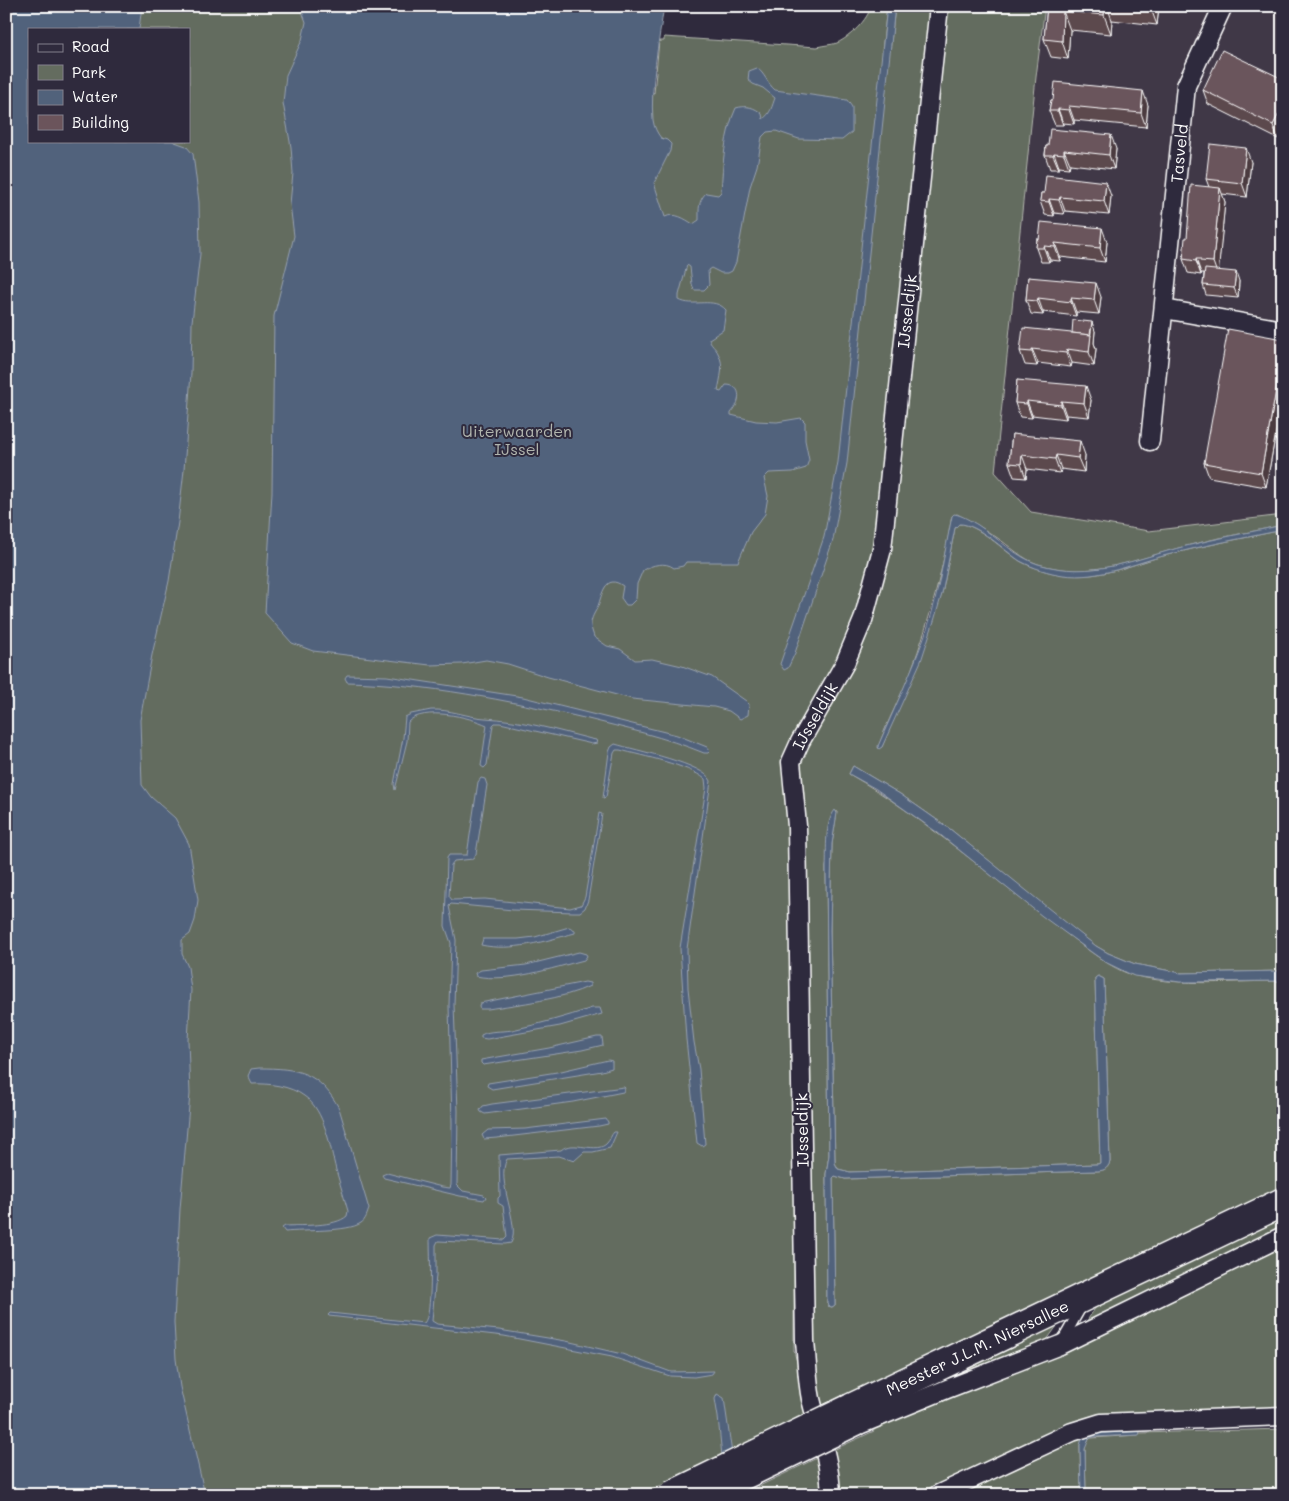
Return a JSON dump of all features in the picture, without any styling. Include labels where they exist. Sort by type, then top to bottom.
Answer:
[{"type":"main road","name":"Meester J.L.M. Niersallee","points":[[672,1495],[855,1417],[1088,1296],[1283,1202]]},
{"type":"street","name":"IJsseldijk","points":[[830,1495],[828,1460],[811,1398],[805,1341],[797,836],[791,762],[800,742],[845,663],[863,620],[882,549],[939,6]]},
{"type":"street","name":"Tasveld","points":[[1150,441],[1186,86],[1223,6]]},
{"type":"street","points":[[1164,309],[1283,330]]},
{"type":"street","name":"Meester J.L.M. Niersallee","points":[[714,1495],[855,1417],[1060,1345],[1283,1236]]},
{"type":"street","points":[[937,1495],[1072,1432],[1101,1423],[1283,1416]]},
{"type":"lane","points":[[1060,1345],[1088,1296]]},
{"type":"shaded area","points":[[970,6],[1283,6],[1283,561],[1018,537],[958,486]]},
{"type":"green space","name":"Uiterwaarden IJssel","points":[[132,6],[498,6],[654,93],[659,41],[664,41],[664,37],[817,47],[837,43],[847,37],[858,28],[871,6],[887,6],[882,51],[890,52],[895,6],[934,6],[875,550],[852,633],[793,745],[794,1351],[810,1412],[641,1495],[154,1495],[114,142],[190,142],[190,28],[127,28]]},
{"type":"green space","points":[[944,6],[1045,6],[995,472],[1031,512],[1149,531],[1283,515],[1283,525],[1201,542],[1115,566],[1077,570],[1058,569],[1032,562],[972,522],[957,514],[952,516],[940,575],[924,633],[911,671],[878,748],[882,747],[942,594],[955,528],[959,524],[974,528],[1020,561],[1031,566],[1055,573],[1080,576],[1106,573],[1182,551],[1283,530],[1283,971],[1181,973],[1135,964],[1108,953],[1072,928],[950,829],[900,794],[853,766],[849,774],[932,829],[1088,950],[1126,973],[1154,979],[1209,983],[1283,981],[1283,1190],[1039,1308],[818,1407],[811,1376],[794,768],[864,631]],"holes":[[[837,811],[832,844],[830,930],[835,1163],[838,1169],[850,1172],[1100,1163],[1095,978],[1098,976],[1104,979],[1110,1162],[1106,1168],[1097,1171],[845,1179],[835,1176],[833,1178],[835,1305],[832,1307],[828,1306],[827,1303],[826,1174],[829,1155],[826,867]]]},
{"type":"green space","points":[[1283,1215],[1283,1232],[1083,1327],[1099,1302]]},
{"type":"green space","points":[[1283,1244],[1283,1413],[1110,1419],[930,1495],[836,1495],[831,1451],[874,1431],[873,1426]]},
{"type":"green space","points":[[1062,1319],[1044,1344],[857,1421]]},
{"type":"green space","points":[[1283,1429],[1283,1495],[1086,1495],[1085,1447],[1087,1441],[1091,1438],[1138,1435],[1140,1433]]},
{"type":"green space","points":[[1084,1437],[1080,1445],[1081,1495],[954,1495],[1061,1445]]},
{"type":"green space","points":[[823,1455],[827,1495],[741,1495]]},
{"type":"water","points":[[6,6],[142,6],[139,28],[28,28],[28,142],[175,142],[186,146],[193,154],[199,202],[200,254],[192,322],[191,373],[184,470],[169,581],[152,655],[140,720],[142,785],[151,797],[175,818],[189,844],[198,900],[195,920],[190,934],[182,940],[182,954],[188,967],[191,990],[188,1040],[190,1094],[180,1209],[174,1322],[180,1387],[205,1495],[6,1495]]},
{"type":"water","points":[[300,6],[664,6],[652,107],[655,127],[661,138],[671,144],[670,151],[654,183],[665,217],[676,216],[693,224],[699,220],[700,202],[703,196],[706,193],[718,195],[721,192],[723,160],[729,128],[736,108],[753,108],[762,114],[763,119],[772,107],[775,98],[763,88],[748,80],[749,71],[757,68],[775,90],[847,100],[852,107],[852,132],[842,140],[799,139],[776,131],[767,132],[762,137],[757,166],[750,187],[736,262],[732,271],[721,273],[711,268],[708,270],[709,285],[704,290],[694,290],[690,267],[687,265],[679,295],[679,300],[685,302],[716,304],[726,310],[723,330],[709,339],[717,351],[721,362],[718,391],[721,392],[726,385],[736,388],[738,391],[737,405],[731,415],[756,421],[777,422],[801,418],[805,422],[805,440],[809,460],[806,468],[793,472],[769,473],[764,478],[768,496],[765,514],[751,532],[738,562],[686,562],[683,566],[674,568],[663,564],[650,567],[643,570],[637,584],[636,599],[630,605],[626,605],[621,598],[623,586],[612,582],[605,587],[591,622],[594,637],[607,646],[620,649],[635,660],[652,659],[682,666],[712,677],[749,704],[748,715],[740,719],[729,711],[714,707],[632,699],[548,677],[508,664],[486,660],[462,664],[430,665],[313,651],[292,643],[265,613],[272,492],[274,316],[294,236],[290,204],[293,173],[291,147],[283,103],[286,75],[302,40],[306,22]]},
{"type":"water","points":[[887,6],[895,6],[847,463],[833,540],[795,653],[788,668],[784,670],[780,664],[824,537],[838,462]]},
{"type":"water","points":[[954,514],[978,525],[1030,561],[1058,568],[1077,570],[1113,566],[1198,543],[1283,525],[1283,530],[1181,551],[1103,573],[1076,576],[1052,573],[1030,566],[1020,561],[991,538],[974,528],[959,524],[955,528],[942,594],[921,661],[882,747],[879,749],[878,746],[927,629]]},
{"type":"water","points":[[347,675],[387,676],[523,697],[677,735],[707,747],[710,751],[704,753],[644,733],[525,705],[407,686],[347,682],[345,678]]},
{"type":"water","points":[[431,710],[525,723],[596,740],[597,743],[592,744],[495,723],[493,725],[487,765],[484,768],[481,766],[487,725],[447,714],[415,717],[408,722],[407,741],[395,790],[394,784],[405,717]]},
{"type":"water","points":[[615,744],[683,763],[706,775],[711,781],[687,949],[688,988],[699,1069],[705,1144],[702,1146],[697,1143],[686,1039],[680,948],[706,788],[705,779],[688,769],[665,761],[616,750],[606,797],[603,798],[609,752]]},
{"type":"water","points":[[853,766],[900,794],[950,829],[1073,928],[1108,953],[1135,964],[1181,973],[1283,971],[1283,981],[1180,982],[1134,976],[1107,963],[1042,916],[938,833],[876,789],[849,774]]},
{"type":"water","points":[[481,778],[485,779],[487,785],[476,854],[473,859],[454,861],[451,865],[449,896],[452,900],[485,899],[570,908],[581,905],[585,897],[599,813],[602,814],[588,900],[585,908],[580,912],[513,910],[451,904],[449,906],[456,940],[454,1005],[458,1111],[457,1185],[463,1191],[484,1195],[486,1197],[484,1200],[384,1178],[382,1175],[387,1173],[442,1187],[450,1188],[451,1185],[452,1123],[449,1005],[451,943],[445,926],[447,858],[449,855],[467,855],[478,782]]},
{"type":"water","points":[[835,810],[837,813],[832,844],[830,930],[835,1163],[838,1169],[850,1172],[1100,1163],[1095,978],[1098,976],[1104,979],[1110,1162],[1106,1168],[1097,1171],[845,1179],[835,1176],[833,1178],[835,1305],[832,1307],[828,1306],[827,1303],[826,1174],[829,1155],[826,845],[829,822]]},
{"type":"water","points":[[569,927],[575,930],[575,933],[528,945],[493,947],[481,945],[483,939],[535,937]]},
{"type":"water","points":[[579,952],[586,954],[587,956],[584,960],[530,974],[489,978],[476,976],[475,973],[481,970],[526,965]]},
{"type":"water","points":[[585,982],[590,983],[590,986],[554,998],[488,1009],[480,1009],[479,1007],[480,1003]]},
{"type":"water","points":[[592,1008],[600,1008],[602,1014],[560,1026],[487,1039],[481,1038],[481,1035],[488,1032],[522,1028]]},
{"type":"water","points":[[602,1037],[603,1045],[483,1065],[481,1063],[481,1060]]},
{"type":"water","points":[[608,1060],[612,1061],[612,1068],[602,1071],[492,1089],[487,1086],[488,1083],[557,1072]]},
{"type":"water","points":[[251,1069],[285,1069],[306,1074],[324,1087],[339,1108],[369,1209],[361,1223],[346,1228],[325,1230],[285,1232],[282,1228],[285,1226],[318,1225],[335,1222],[347,1216],[348,1211],[326,1130],[317,1110],[304,1096],[293,1090],[272,1085],[252,1084],[248,1076]]},
{"type":"water","points":[[624,1087],[623,1092],[573,1102],[485,1114],[480,1110],[483,1106],[492,1104]]},
{"type":"water","points":[[606,1119],[608,1124],[599,1126],[484,1139],[482,1135],[488,1130],[525,1129]]},
{"type":"water","points":[[614,1132],[617,1132],[610,1148],[584,1152],[574,1161],[559,1156],[507,1159],[504,1168],[504,1179],[513,1225],[511,1243],[438,1241],[436,1245],[436,1275],[432,1321],[437,1324],[499,1330],[566,1341],[622,1354],[671,1372],[714,1371],[712,1374],[694,1377],[670,1376],[612,1357],[504,1336],[328,1315],[330,1313],[424,1323],[429,1308],[430,1296],[430,1238],[437,1235],[504,1240],[507,1237],[503,1206],[498,1203],[500,1196],[499,1155],[561,1150],[572,1146],[597,1148],[607,1143]]},
{"type":"water","points":[[717,1394],[724,1398],[738,1495],[731,1495],[722,1456],[715,1399]]},
{"type":"water","points":[[1140,1432],[1139,1435],[1093,1437],[1089,1439],[1085,1449],[1086,1495],[1081,1495],[1080,1445],[1082,1439],[1088,1434]]},
{"type":"building","points":[[1047,6],[1105,6],[1104,15],[1063,11],[1062,41],[1044,39]]},
{"type":"building","points":[[1222,50],[1283,79],[1283,106],[1273,125],[1203,90]]},
{"type":"building","points":[[1055,82],[1143,91],[1141,113],[1069,106],[1069,110],[1058,109],[1058,111],[1049,111],[1051,100],[1053,100]]},
{"type":"building","points":[[1050,129],[1111,135],[1109,155],[1064,150],[1064,154],[1054,153],[1053,155],[1045,155]]},
{"type":"building","points":[[1210,144],[1246,148],[1242,183],[1206,179]]},
{"type":"building","points":[[1046,175],[1106,182],[1104,201],[1060,197],[1059,200],[1049,199],[1049,202],[1040,201],[1041,193],[1044,193]]},
{"type":"building","points":[[1191,185],[1220,188],[1213,262],[1200,261],[1200,259],[1196,259],[1196,261],[1183,259],[1185,238],[1187,238]]},
{"type":"building","points":[[1283,214],[1283,226],[1280,225]]},
{"type":"building","points":[[1041,222],[1102,228],[1100,248],[1055,243],[1055,247],[1044,246],[1044,248],[1036,248]]},
{"type":"building","points":[[1205,269],[1236,272],[1234,288],[1203,285]]},
{"type":"building","points":[[1028,277],[1096,283],[1094,300],[1071,298],[1071,302],[1038,298],[1037,301],[1026,300]]},
{"type":"building","points":[[1073,320],[1092,322],[1090,335],[1072,333]]},
{"type":"building","points":[[1023,328],[1091,335],[1089,352],[1067,349],[1066,353],[1032,349],[1032,352],[1020,351]]},
{"type":"building","points":[[1228,329],[1283,339],[1283,352],[1261,473],[1204,463]]},
{"type":"building","points":[[1017,380],[1086,386],[1084,403],[1061,401],[1061,405],[1027,401],[1027,404],[1015,403]]},
{"type":"building","points":[[1012,434],[1080,441],[1078,458],[1056,455],[1055,459],[1022,455],[1021,464],[1009,463]]}]
